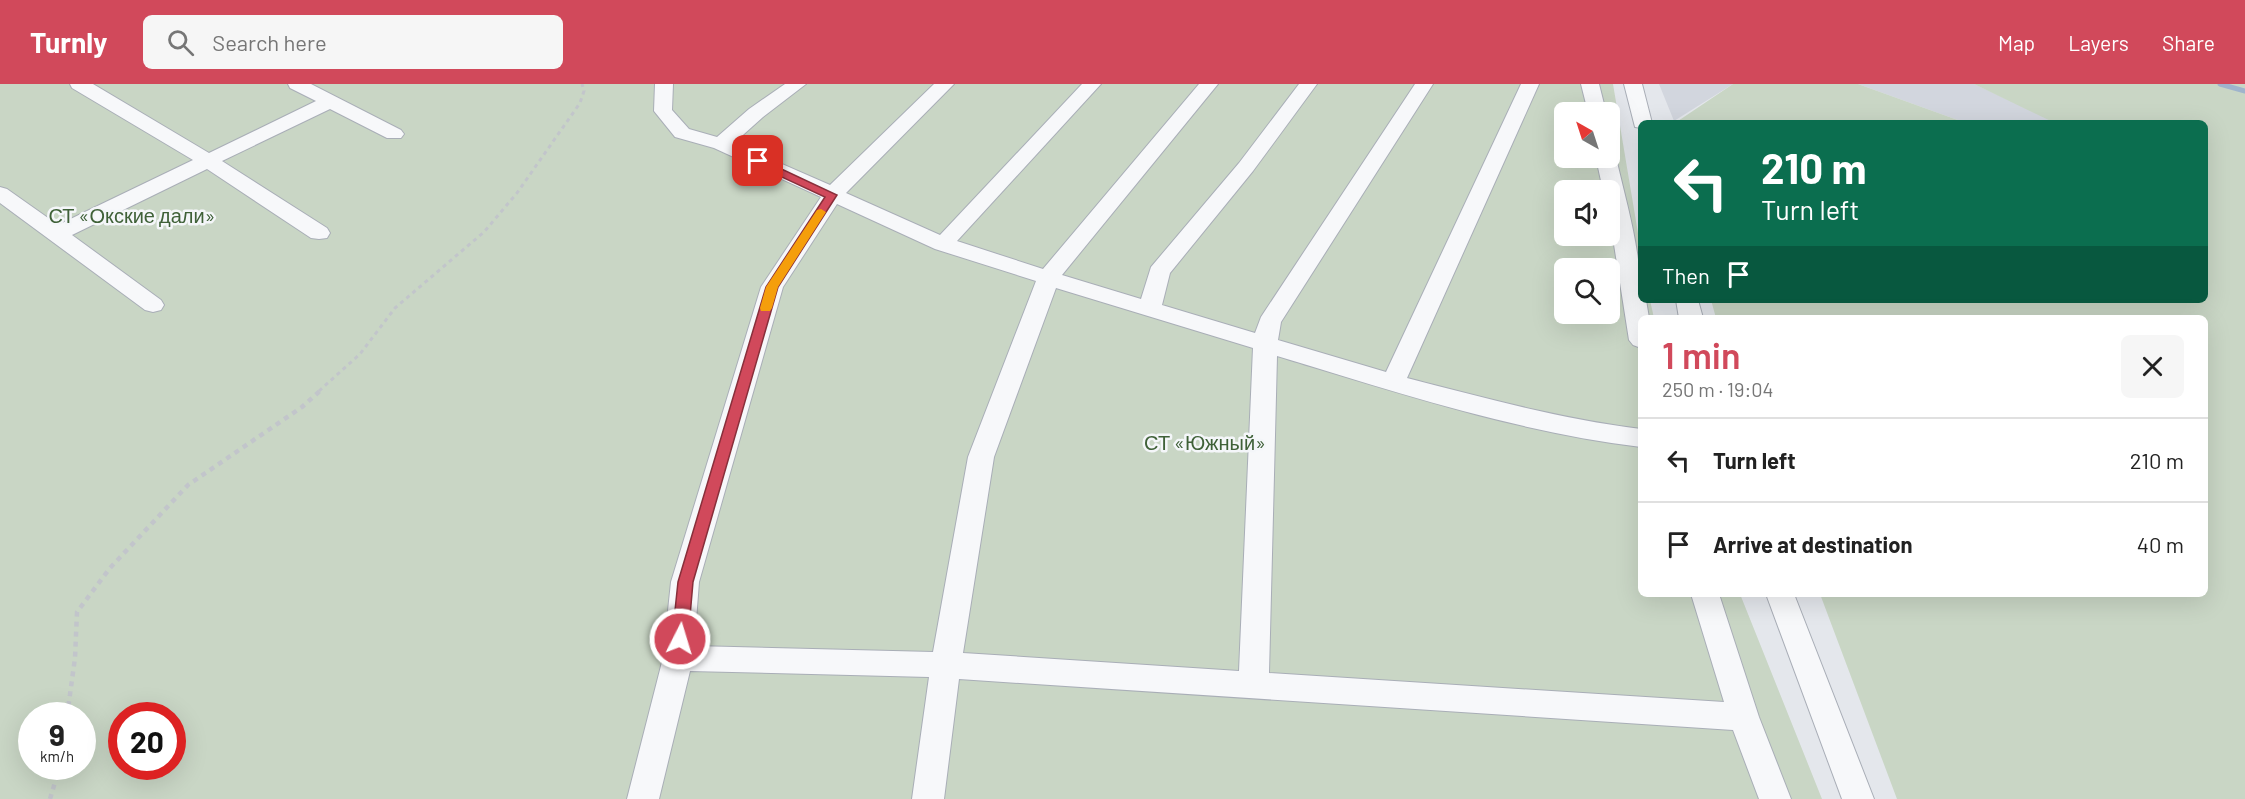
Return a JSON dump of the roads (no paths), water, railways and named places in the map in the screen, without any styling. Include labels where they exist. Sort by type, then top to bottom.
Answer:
[{"type":"street","points":[[79,84],[170,135],[206,161],[319,232]]},
{"type":"street","points":[[297,84],[393,134]]},
{"type":"street","points":[[664,84],[663,111],[682,133],[721,144],[944,244],[1393,383],[1536,420],[1600,433],[1638,438]]},
{"type":"street","points":[[721,144],[756,113],[796,84]]},
{"type":"street","points":[[643,799],[678,658],[685,582],[772,287],[832,195],[945,84]]},
{"type":"street","points":[[944,244],[1092,84]]},
{"type":"street","points":[[928,799],[946,665],[981,457],[1048,278],[1209,84]]},
{"type":"street","points":[[1150,309],[1159,272],[1246,166],[1308,84]]},
{"type":"street","points":[[1254,684],[1265,344],[1269,322],[1424,84]]},
{"type":"street","points":[[1393,383],[1530,84]]},
{"type":"street","points":[[1590,84],[1594,102]]},
{"type":"street","points":[[1633,84],[1641,120]]},
{"type":"street","points":[[57,234],[329,102]]},
{"type":"street","points":[[1608,168],[1625,240],[1638,321]]},
{"type":"street","points":[[0,193],[153,305]]},
{"type":"street","points":[[1707,597],[1744,717],[1774,799]]},
{"type":"street","points":[[1781,597],[1858,799]]},
{"type":"street","points":[[678,658],[946,665],[1744,717]]},
{"type":"waterway","points":[[2220,84],[2245,91]]},
{"type":"park label","name":"СТ «Окские дали»","points":[[132,215]]},
{"type":"park label","name":"СТ «Южный»","points":[[1205,442]]}]
